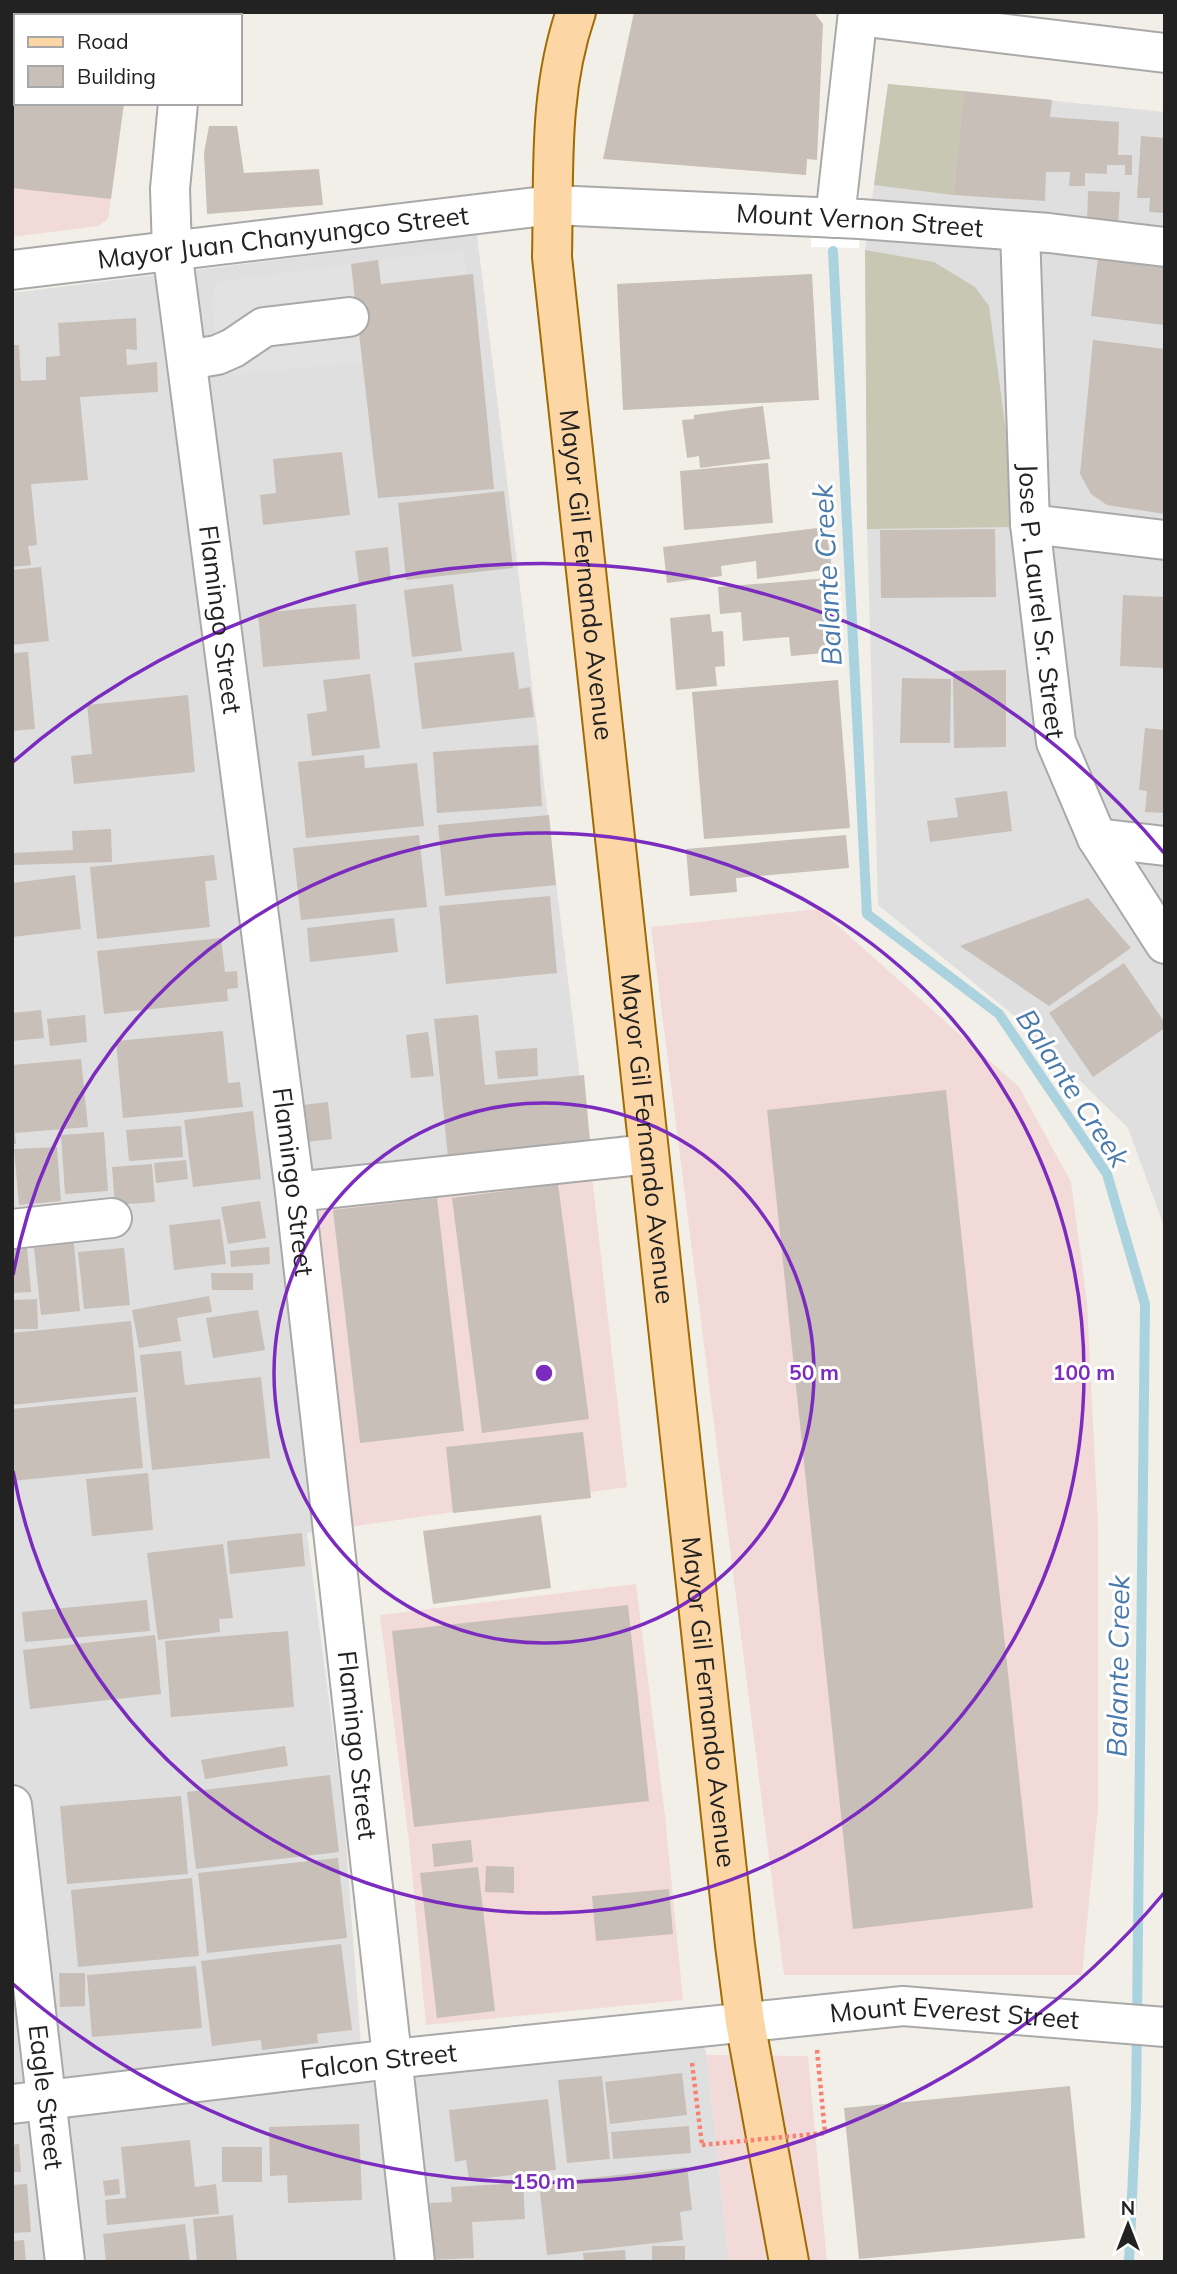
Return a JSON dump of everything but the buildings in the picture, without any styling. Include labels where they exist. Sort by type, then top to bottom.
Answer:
[{"type":"main road","name":"Mayor Gil Fernando Avenue","points":[[576,12],[560,61],[553,114],[552,257],[745,2022],[789,2262]]},
{"type":"street","points":[[835,218],[858,14],[1165,53]]},
{"type":"street","name":"Flamingo Street","points":[[178,105],[170,189],[172,250],[295,1192],[415,2262]]},
{"type":"street","name":"Mount Vernon Street","points":[[553,205],[835,218],[1020,231],[1165,247]]},
{"type":"street","name":"Mayor Juan Chanyungco Street","points":[[12,270],[553,205]]},
{"type":"street","name":"Jose P. Laurel Sr. Street","points":[[1020,231],[1030,524],[1056,742],[1097,838],[1165,944]]},
{"type":"street","points":[[187,360],[217,355],[233,348],[264,327],[349,317]]},
{"type":"street","points":[[1030,524],[1165,540]]},
{"type":"street","points":[[1097,838],[1165,846]]},
{"type":"street","points":[[295,1192],[649,1154]]},
{"type":"street","points":[[12,1229],[112,1217]]},
{"type":"street","name":"Eagle Street","points":[[12,1805],[29,2102],[65,2262]]},
{"type":"street","name":"Mount Everest Street","points":[[745,2022],[903,2006],[1158,2026]]},
{"type":"street","name":"Falcon Street","points":[[29,2102],[392,2059],[745,2022]]},
{"type":"path","points":[[692,2062],[702,2145],[825,2133],[817,2052]]},
{"type":"shaded area","points":[[12,12],[137,12],[14,14],[14,105],[124,105],[108,219],[98,226],[12,237]]},
{"type":"shaded area","points":[[888,84],[1165,112],[1165,1229],[1128,1128],[1011,1013],[878,905],[867,529],[865,250]]},
{"type":"shaded area","points":[[888,84],[964,91],[953,195],[874,185]]},
{"type":"shaded area","points":[[477,235],[591,1168],[349,1527],[307,1533],[344,1815],[363,2074],[700,2034],[707,2055],[729,2262],[12,2262],[12,293]]},
{"type":"shaded area","points":[[463,250],[467,274],[381,284],[378,260]]},
{"type":"shaded area","points":[[865,250],[934,262],[975,287],[989,306],[1019,527],[867,529]]},
{"type":"shaded area","points":[[351,264],[363,362],[219,376],[212,297],[217,282]]},
{"type":"shaded area","points":[[819,909],[1019,1087],[1071,1182],[1087,1302],[1098,1523],[1098,1808],[1082,1975],[784,1975],[651,927]]},
{"type":"shaded area","points":[[591,1168],[627,1487],[349,1527],[308,1196]]},
{"type":"shaded area","points":[[636,1584],[665,1816],[683,2000],[426,2025],[409,1841],[380,1615]]},
{"type":"shaded area","points":[[707,2055],[808,2056],[827,2262],[729,2262]]},
{"type":"pier","points":[[832,185],[860,189],[859,248],[811,247],[812,217]]},
{"type":"waterway","name":"Balante Creek","points":[[833,251],[867,914],[999,1014],[1107,1174],[1145,1304],[1136,2109],[1129,2262]]}]
